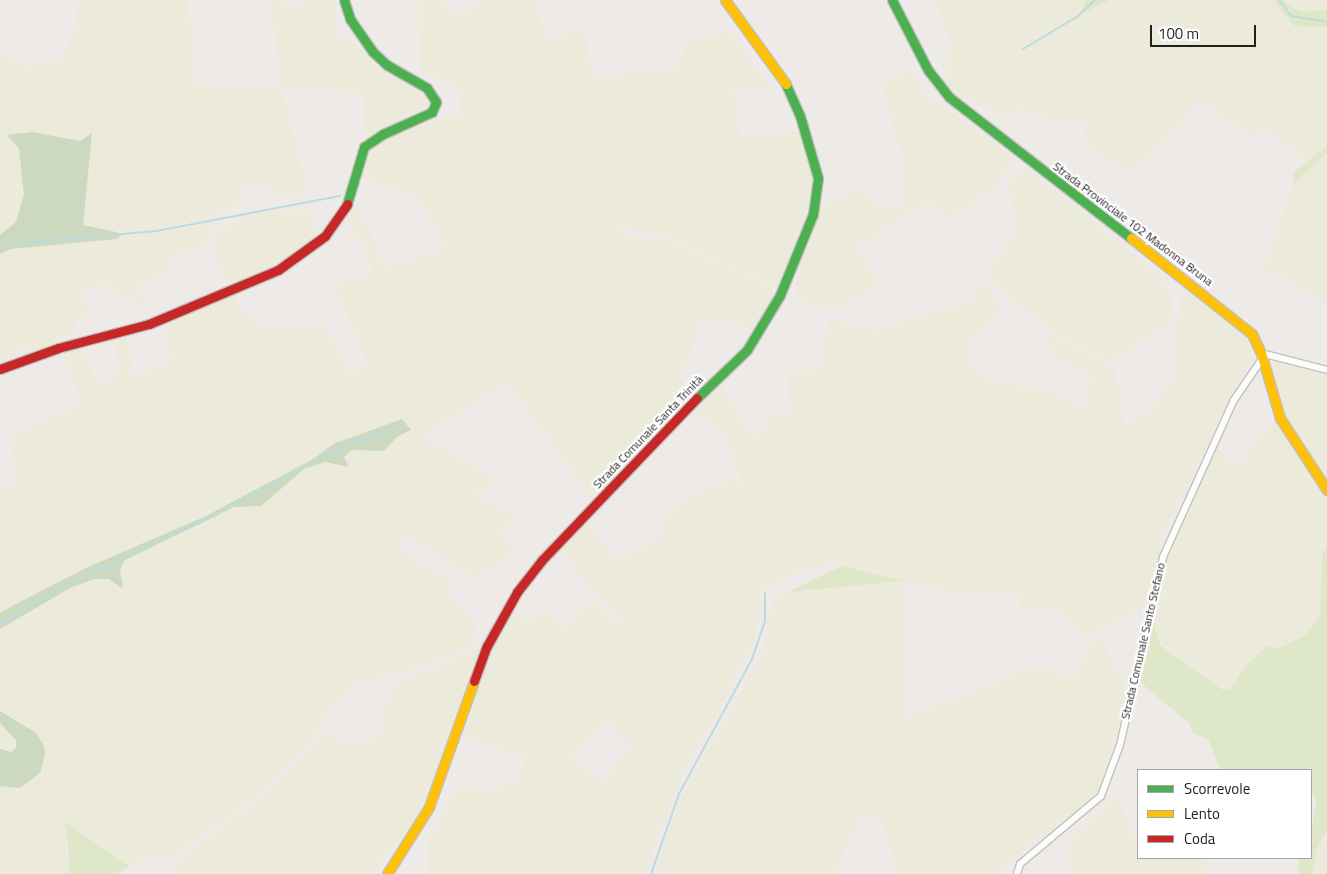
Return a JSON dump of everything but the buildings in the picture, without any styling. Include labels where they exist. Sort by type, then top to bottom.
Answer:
[{"type":"street","points":[[0,369],[58,348],[149,324],[278,270],[312,248],[336,224],[351,196],[358,158],[364,147],[382,134],[432,112],[436,102],[427,88],[387,65],[373,52],[350,19],[344,0]]},
{"type":"street","name":"Strada Comunale Santa Trinità","points":[[387,874],[429,806],[487,646],[517,592],[542,560],[586,516],[656,438],[747,350],[780,295],[813,214],[818,178],[800,116],[784,78],[725,0]]},
{"type":"street","name":"Strada Provinciale 102 Madonna Bruna","points":[[892,0],[928,70],[949,97],[1221,307],[1252,334],[1262,356],[1280,418],[1327,490]]},
{"type":"street","points":[[1262,356],[1327,370]]},
{"type":"street","name":"Strada Comunale Santo Stefano","points":[[1017,874],[1020,864],[1101,796],[1120,744],[1163,557],[1234,400],[1262,356]]},
{"type":"shaded area","points":[[79,0],[188,0],[194,83],[280,87],[272,0],[281,0],[289,7],[306,0],[336,0],[335,21],[340,36],[358,47],[378,68],[425,92],[432,101],[432,107],[367,137],[363,129],[364,99],[360,94],[281,87],[308,195],[271,193],[267,186],[255,181],[245,186],[241,197],[229,209],[181,225],[172,227],[166,224],[163,232],[208,224],[213,231],[203,245],[177,255],[163,274],[138,286],[146,305],[119,295],[112,287],[101,284],[84,289],[81,295],[91,316],[75,320],[79,332],[53,338],[54,345],[32,352],[20,345],[12,357],[0,364],[0,254],[107,228],[82,225],[91,134],[80,141],[32,132],[8,135],[19,149],[24,194],[16,222],[0,235],[0,57],[16,59],[25,67],[50,64],[62,58],[75,26]]},
{"type":"shaded area","points":[[418,0],[445,0],[447,14],[478,10],[477,0],[534,0],[546,40],[585,27],[592,78],[680,67],[686,44],[696,38],[713,37],[726,27],[772,88],[771,91],[733,89],[740,137],[799,131],[813,180],[806,213],[778,287],[664,236],[613,227],[613,230],[627,235],[667,241],[690,250],[772,288],[773,297],[751,332],[744,325],[724,319],[707,318],[703,321],[680,374],[680,383],[693,393],[592,499],[508,382],[421,436],[493,479],[482,493],[473,487],[470,492],[514,517],[499,534],[513,545],[496,570],[489,565],[475,578],[408,536],[396,549],[435,573],[448,577],[446,594],[476,624],[476,633],[469,647],[420,668],[365,680],[351,686],[330,709],[307,746],[271,782],[248,803],[170,859],[147,859],[129,866],[66,823],[66,854],[70,874],[0,874],[0,786],[20,788],[40,773],[44,764],[44,746],[36,733],[0,711],[0,629],[70,588],[94,579],[109,579],[123,589],[120,570],[125,560],[234,507],[261,505],[304,469],[325,462],[345,468],[348,467],[344,457],[351,450],[374,452],[411,430],[402,419],[333,444],[315,458],[204,517],[88,567],[3,611],[0,610],[0,489],[19,484],[9,437],[83,404],[62,354],[67,351],[83,350],[97,385],[119,375],[115,343],[126,337],[135,377],[163,366],[171,356],[166,337],[167,329],[176,317],[233,293],[243,313],[266,326],[324,327],[349,373],[368,365],[335,285],[373,274],[365,248],[354,231],[349,215],[351,207],[360,206],[385,268],[446,249],[418,197],[362,178],[362,164],[367,149],[390,135],[426,120],[458,117],[461,111],[459,90],[444,79],[420,71]]},
{"type":"shaded area","points":[[935,0],[1086,0],[1078,13],[1082,16],[1110,0],[1273,0],[1294,26],[1327,27],[1327,146],[1305,162],[1263,124],[1256,134],[1249,135],[1200,100],[1128,175],[1090,145],[1082,127],[1083,117],[1057,122],[1018,109],[1000,120],[985,107],[958,95],[947,82],[946,58],[952,45]]},
{"type":"shaded area","points":[[1283,0],[1327,0],[1327,9],[1313,12],[1298,11]]},
{"type":"shaded area","points":[[911,71],[925,93],[1011,156],[1010,166],[990,191],[946,219],[929,199],[856,248],[880,282],[843,308],[831,310],[811,304],[796,295],[795,289],[801,258],[819,207],[859,188],[880,207],[888,210],[901,205],[905,188],[902,156],[881,83]]},
{"type":"shaded area","points":[[1327,153],[1327,305],[1316,296],[1292,286],[1294,279],[1263,270],[1293,185]]},
{"type":"shaded area","points":[[1022,168],[1029,169],[1160,277],[1168,286],[1173,306],[1167,331],[1160,330],[1108,361],[1049,329],[991,280],[989,272],[1009,242],[1014,229],[1015,218],[1008,185]]},
{"type":"shaded area","points":[[299,210],[311,212],[315,238],[282,262],[253,276],[236,282],[224,276],[213,248],[220,231],[245,217],[270,211]]},
{"type":"shaded area","points":[[979,287],[990,290],[1002,305],[986,328],[969,342],[969,362],[977,375],[1028,390],[1039,385],[1069,402],[1086,406],[1091,374],[1064,364],[1050,347],[1048,332],[1115,369],[1124,425],[1150,412],[1172,380],[1179,349],[1173,346],[1182,294],[1188,294],[1236,325],[1252,349],[1254,359],[1223,411],[1185,495],[1167,523],[1152,583],[1140,609],[1085,636],[1056,609],[1034,608],[1022,615],[1018,594],[975,593],[972,589],[967,594],[957,594],[903,581],[905,718],[1041,665],[1064,677],[1078,674],[1093,642],[1102,640],[1126,687],[1122,712],[1099,793],[1031,843],[997,874],[898,874],[881,817],[866,814],[853,815],[856,824],[835,874],[656,874],[674,817],[693,774],[726,722],[764,648],[773,597],[788,592],[901,581],[842,566],[841,562],[786,576],[775,587],[759,590],[761,608],[753,644],[733,679],[728,696],[686,765],[644,874],[428,874],[427,844],[449,801],[466,785],[489,794],[520,777],[525,757],[463,736],[495,637],[509,611],[519,619],[530,622],[544,610],[563,630],[595,600],[616,624],[621,620],[557,549],[584,520],[616,560],[654,542],[664,532],[661,519],[698,492],[732,481],[744,485],[725,436],[693,409],[715,387],[723,389],[747,432],[754,436],[768,431],[764,420],[791,412],[786,370],[815,370],[822,358],[829,319],[861,326],[870,325],[875,331],[889,329],[909,318],[972,303]],"holes":[[[606,720],[633,748],[615,765],[604,784],[571,757]]]},
{"type":"shaded area","points":[[1276,363],[1327,374],[1327,481],[1282,413],[1269,369]]},
{"type":"shaded area","points":[[1276,418],[1327,495],[1327,545],[1322,556],[1320,616],[1304,636],[1286,647],[1277,649],[1266,646],[1247,665],[1230,689],[1223,690],[1156,639],[1155,628],[1167,553],[1217,448],[1238,467]]},
{"type":"shaded area","points":[[484,644],[435,786],[410,831],[386,853],[371,874],[179,874],[174,863],[255,802],[304,756],[324,729],[337,742],[366,746],[385,725],[382,705],[404,677],[449,662]]},
{"type":"shaded area","points":[[0,723],[16,740],[16,748],[11,752],[0,749]]},
{"type":"shaded area","points":[[1118,798],[1137,844],[1137,859],[1204,859],[1207,874],[1074,874],[1066,850],[1068,844],[1110,802]]},
{"type":"shaded area","points":[[1327,830],[1327,874],[1312,874],[1316,851]]},
{"type":"green space","points":[[1086,0],[1110,0],[1078,16]]},
{"type":"green space","points":[[1273,0],[1283,0],[1291,7],[1304,12],[1327,9],[1327,27],[1294,26]]},
{"type":"green space","points":[[32,132],[80,141],[92,133],[83,225],[116,232],[121,235],[117,239],[12,249],[0,254],[0,235],[16,222],[24,194],[19,149],[7,135]]},
{"type":"green space","points":[[1327,146],[1327,153],[1293,185],[1293,173]]},
{"type":"green space","points":[[402,419],[411,430],[397,437],[384,451],[352,450],[344,457],[349,467],[325,462],[304,469],[261,506],[234,507],[125,560],[120,570],[123,589],[109,579],[94,579],[70,588],[0,629],[0,613],[12,606],[88,567],[204,517],[315,458],[333,444]]},
{"type":"green space","points":[[1327,545],[1327,830],[1316,851],[1312,874],[1298,874],[1299,859],[1312,859],[1312,826],[1316,807],[1315,797],[1312,793],[1312,769],[1220,769],[1208,739],[1192,733],[1190,724],[1140,682],[1157,610],[1155,628],[1160,645],[1223,690],[1230,689],[1247,665],[1267,646],[1277,649],[1304,636],[1320,616],[1322,556]]},
{"type":"green space","points":[[842,566],[903,581],[788,592]]},
{"type":"green space","points":[[0,711],[36,733],[44,746],[45,755],[40,773],[20,788],[0,786],[0,749],[11,752],[16,748],[16,740],[0,723]]},
{"type":"green space","points":[[66,823],[129,866],[117,874],[70,874]]},
{"type":"waterway","points":[[1023,49],[1078,16],[1095,0]]},
{"type":"waterway","points":[[1279,0],[1291,16],[1327,22]]},
{"type":"waterway","points":[[0,245],[156,231],[340,196]]},
{"type":"waterway","points":[[0,624],[57,589],[214,516],[322,456],[394,428]]},
{"type":"waterway","points":[[651,874],[679,794],[752,659],[765,621],[765,593]]},
{"type":"traffic: fast","points":[[344,0],[350,19],[373,52],[387,65],[427,88],[436,102],[432,112],[383,134],[364,147],[347,204]]},
{"type":"traffic: fast","points":[[892,0],[928,70],[949,97],[1131,238]]},
{"type":"traffic: fast","points":[[697,398],[747,350],[780,295],[813,214],[818,178],[800,116],[786,84]]},
{"type":"traffic: slow","points":[[725,0],[786,84]]},
{"type":"traffic: slow","points":[[1131,238],[1252,334],[1261,353],[1280,418],[1327,490]]},
{"type":"traffic: slow","points":[[387,874],[429,807],[474,681]]},
{"type":"traffic: jam","points":[[0,369],[58,348],[149,324],[278,270],[325,236],[347,204]]},
{"type":"traffic: jam","points":[[474,681],[487,646],[517,592],[542,560],[697,398]]}]
